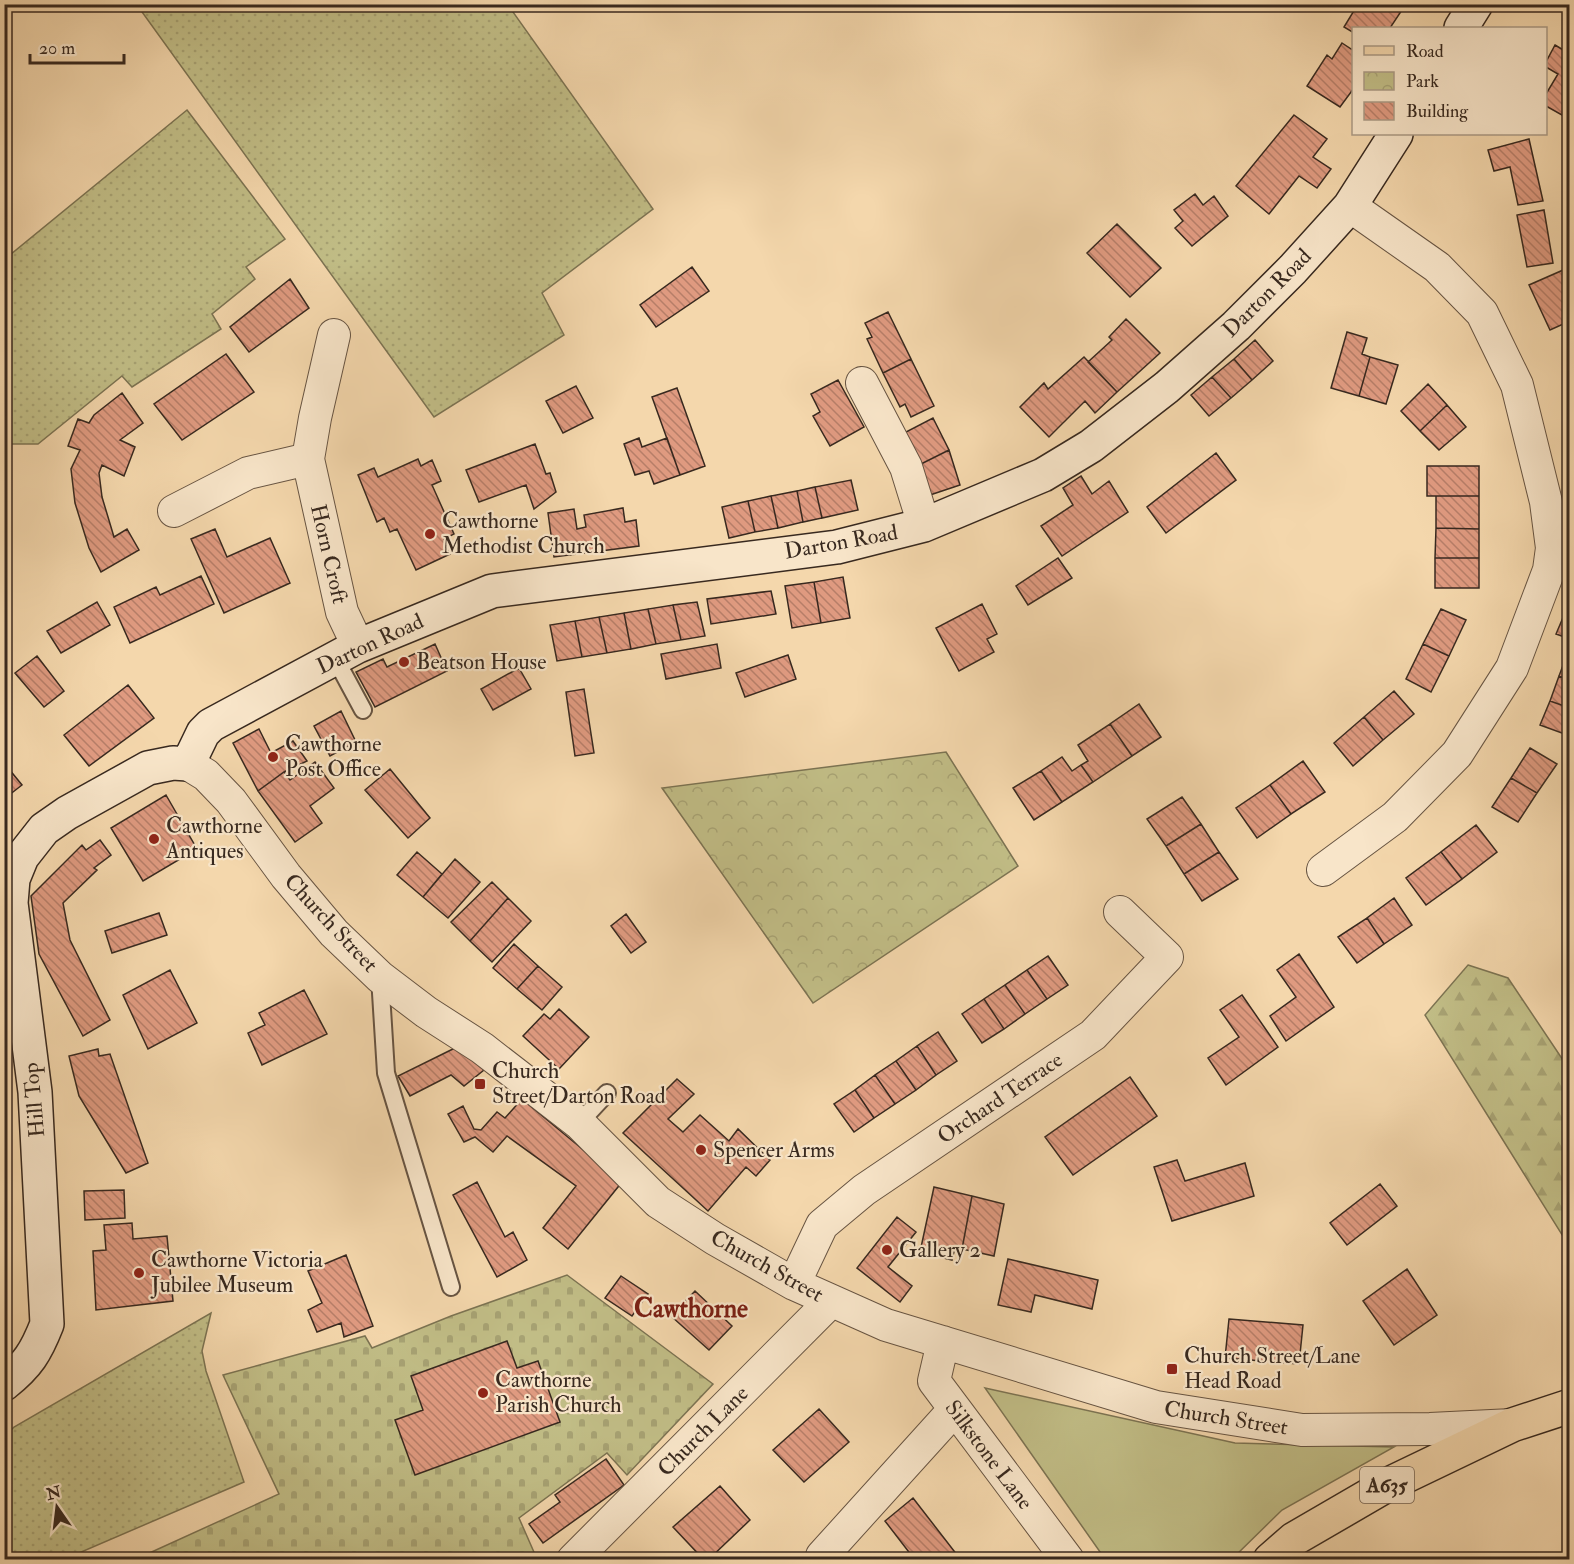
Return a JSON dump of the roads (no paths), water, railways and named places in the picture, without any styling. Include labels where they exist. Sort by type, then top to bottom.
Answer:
[{"type":"main road","name":"A635","points":[[1270,1560],[1294,1539],[1387,1485],[1512,1425],[1569,1406]]},
{"type":"street","points":[[1462,27],[1476,4]]},
{"type":"street","name":"Darton Road","points":[[188,764],[203,733],[211,725],[346,652],[492,591],[837,547],[924,525],[1043,475],[1091,446],[1167,387],[1236,326],[1293,269],[1350,206],[1395,135]]},
{"type":"street","points":[[1323,870],[1395,817],[1457,753],[1512,668],[1549,570],[1560,549],[1517,385],[1482,313],[1437,267],[1350,206]]},
{"type":"street","name":"Horn Croft","points":[[334,335],[308,459],[342,612],[346,652]]},
{"type":"street","points":[[862,383],[906,467],[924,525]]},
{"type":"street","points":[[174,512],[248,473],[308,459]]},
{"type":"street","name":"Hill Top","points":[[4,1384],[23,1369],[38,1347],[47,1324],[35,1092],[11,903],[13,852],[87,801],[148,768],[173,762],[188,764]]},
{"type":"street","name":"Church Street","points":[[188,764],[206,775],[231,801],[286,876],[327,925],[380,977],[426,1012],[482,1048],[579,1123],[658,1202],[715,1239],[794,1284],[886,1325],[1156,1407],[1302,1430],[1431,1429],[1512,1425]]},
{"type":"street","name":"Orchard Terrace","points":[[794,1284],[822,1225],[864,1190],[1093,1035],[1167,957],[1120,912]]},
{"type":"street","name":"Church Lane","points":[[573,1560],[831,1301]]},
{"type":"street","name":"Silkstone Lane","points":[[943,1342],[934,1381],[1068,1560]]},
{"type":"street","points":[[825,1560],[822,1556],[954,1410]]},
{"type":"lane","points":[[346,652],[363,710]]},
{"type":"lane","points":[[380,977],[386,1073],[451,1287]]},
{"type":"lane","points":[[579,1123],[607,1093]]},
{"type":"place","name":"Cawthorne Methodist Church","points":[[430,534]]},
{"type":"place","name":"Beatson House","points":[[404,662]]},
{"type":"place","name":"Cawthorne Post Office","points":[[273,757]]},
{"type":"place","name":"Cawthorne Antiques","points":[[154,839]]},
{"type":"place","name":"Church Street/Darton Road","points":[[480,1084]]},
{"type":"place","name":"Spencer Arms","points":[[701,1150]]},
{"type":"place","name":"Gallery 2","points":[[887,1250]]},
{"type":"place","name":"Cawthorne Victoria Jubilee Museum","points":[[139,1273]]},
{"type":"place","name":"Church Street/Lane Head Road","points":[[1172,1369]]},
{"type":"place","name":"Cawthorne Parish Church","points":[[483,1393]]},
{"type":"district","name":"Cawthorne","points":[[691,1309]]}]
